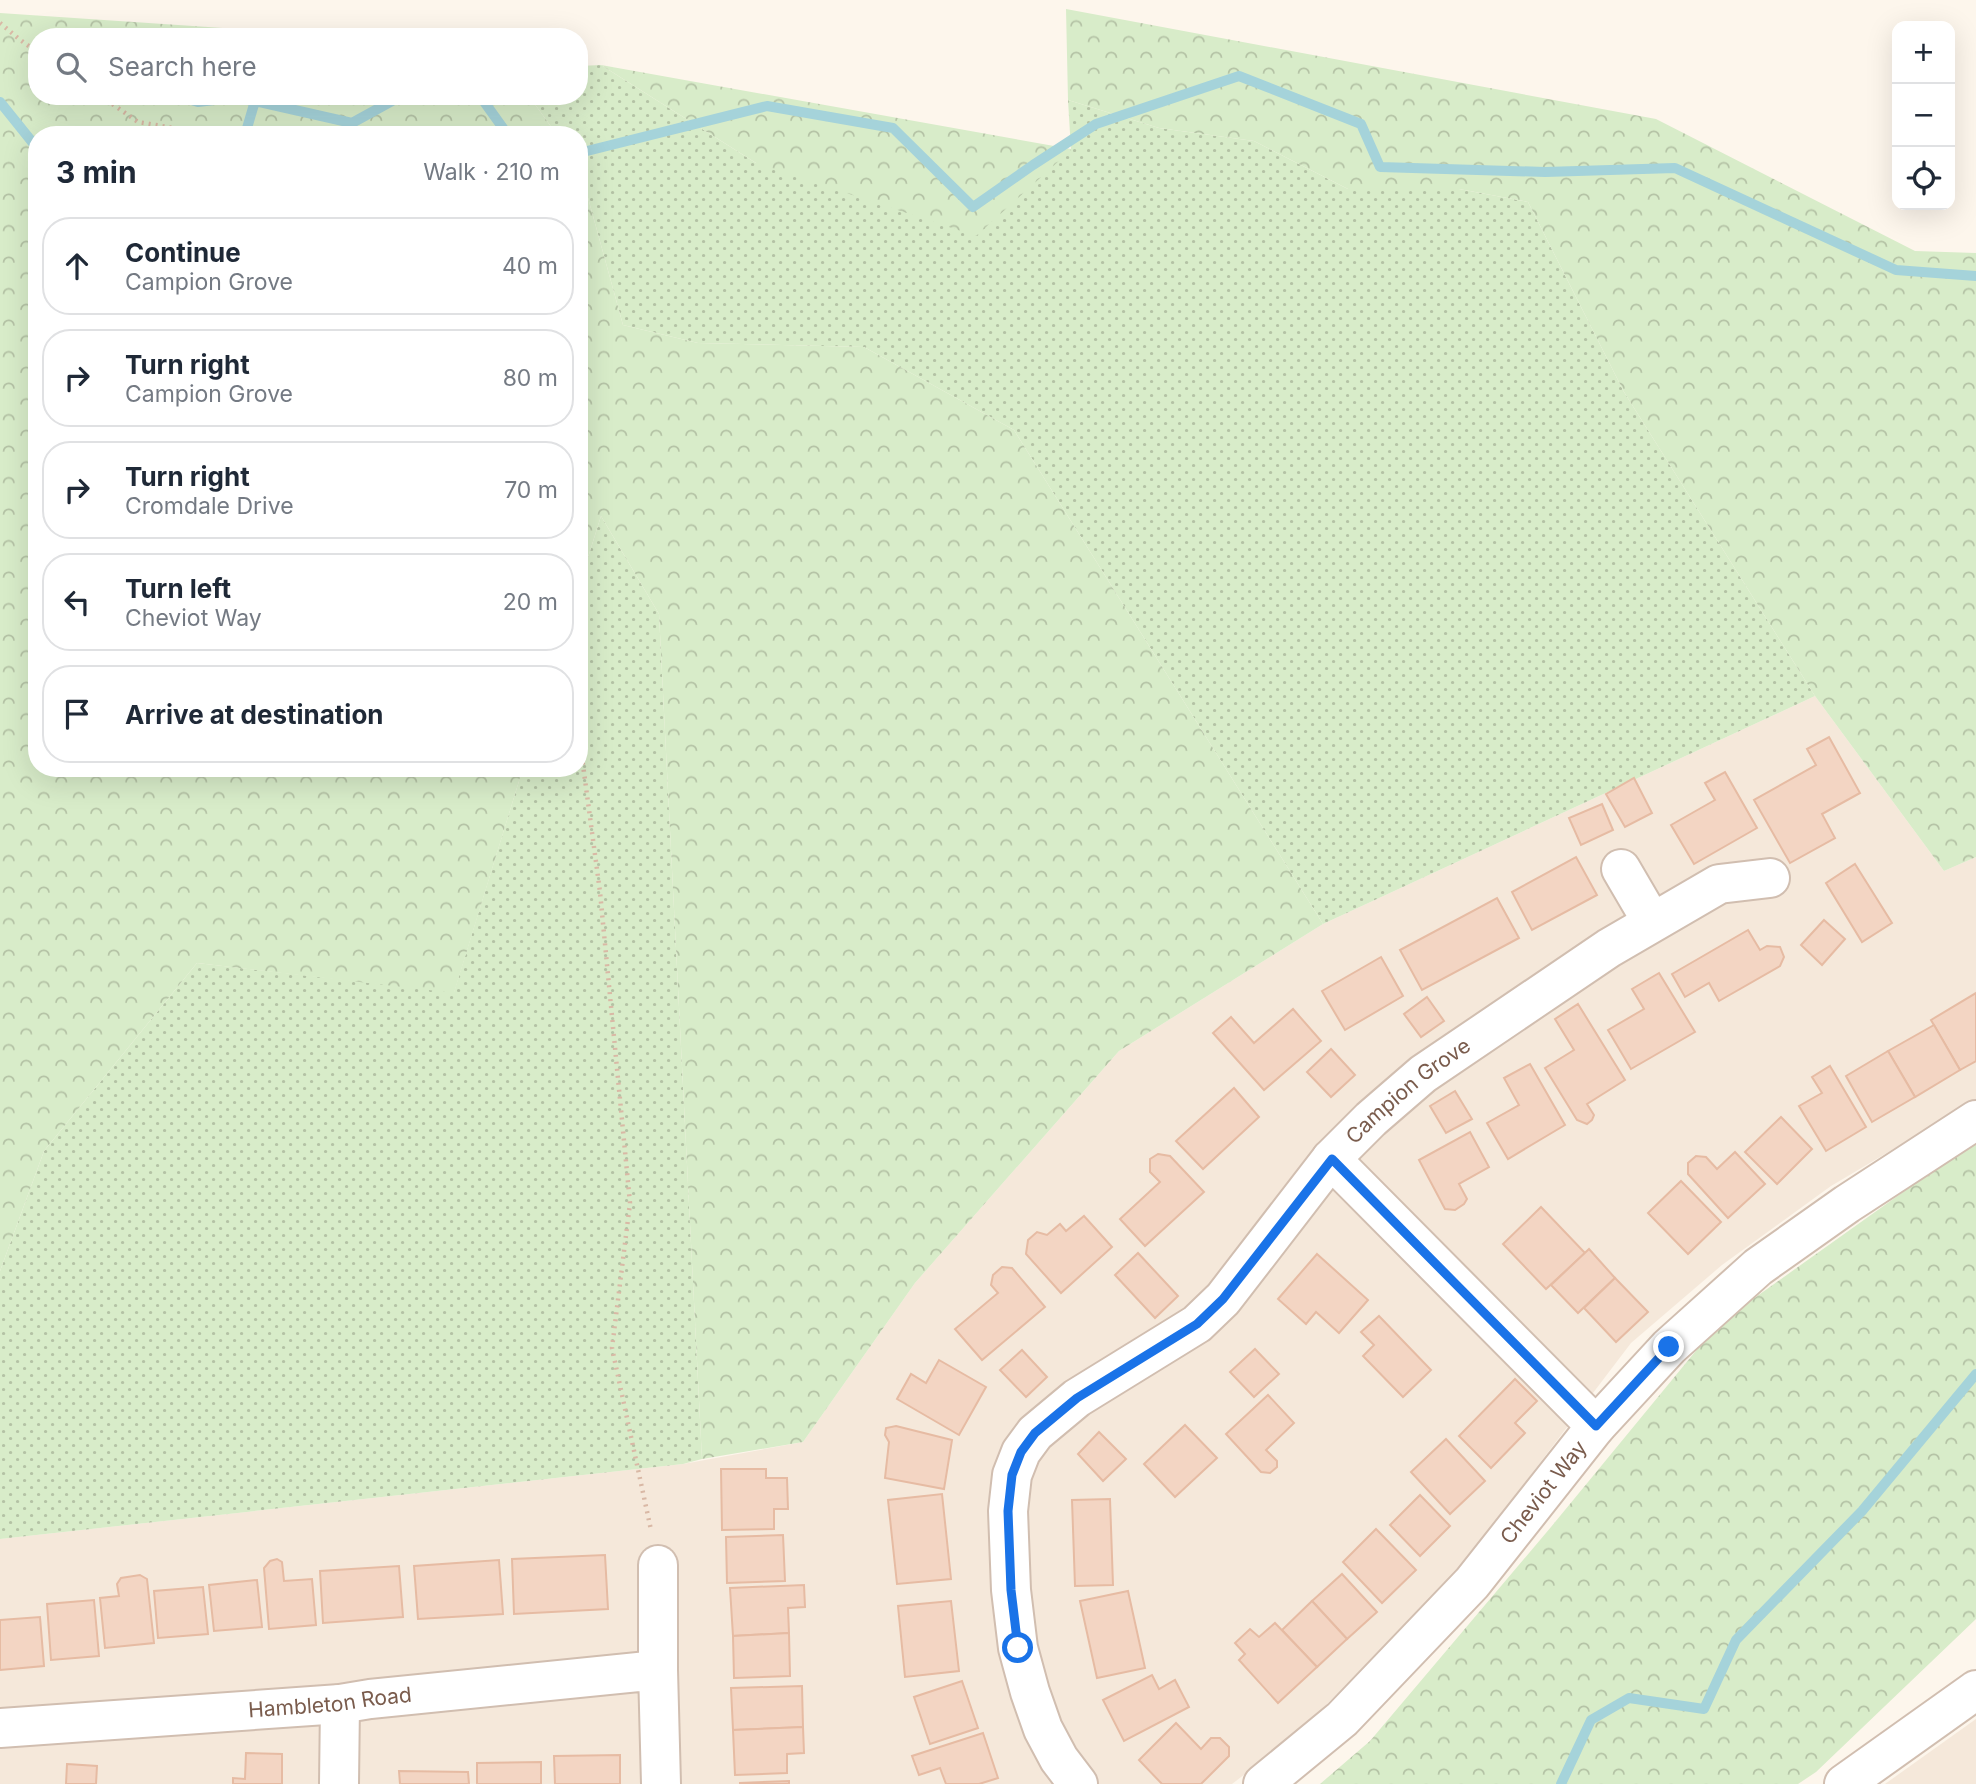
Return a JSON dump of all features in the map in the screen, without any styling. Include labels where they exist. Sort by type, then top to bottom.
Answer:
[{"type":"street","points":[[1621,869],[1652,922]]},
{"type":"street","name":"Campion Grove","points":[[1078,1784],[1059,1759],[1043,1729],[1018,1648],[1011,1590],[1008,1511],[1012,1475],[1021,1452],[1035,1433],[1077,1398],[1197,1324],[1223,1299],[1332,1159],[1371,1119],[1423,1074],[1609,948],[1719,884],[1770,878]]},
{"type":"street","name":"Cheviot Way","points":[[1263,1784],[1342,1719],[1472,1583],[1596,1426],[1669,1347],[1758,1268],[1847,1204],[1976,1120]]},
{"type":"street","points":[[1332,1159],[1596,1426]]},
{"type":"street","points":[[658,1565],[660,1784]]},
{"type":"street","name":"Hambleton Road","points":[[0,1728],[340,1704],[658,1670]]},
{"type":"street","points":[[1844,1784],[1976,1690]]},
{"type":"street","points":[[340,1704],[340,1784]]},
{"type":"path","points":[[0,23],[28,46]]},
{"type":"path","points":[[114,105],[138,122],[162,126]]},
{"type":"path","points":[[585,777],[600,892],[630,1203],[612,1348],[658,1565]]},
{"type":"shaded area","points":[[1815,696],[1944,871],[1976,857],[1976,1100],[1831,1186],[1722,1265],[1631,1343],[1460,1568],[1322,1709],[1232,1784],[0,1784],[0,1539],[683,1464],[803,1442],[915,1283],[1119,1051],[1323,924]]},
{"type":"shaded area","points":[[1976,1719],[1976,1784],[1885,1784]]},
{"type":"green space","points":[[1066,9],[1656,119],[1915,251],[1976,253],[1976,857],[1944,871],[1815,696],[1624,392],[1528,202],[1459,189],[1348,189],[1254,141],[1159,128],[1068,100]]},
{"type":"green space","points":[[0,13],[221,28],[28,28],[28,105],[535,105],[551,126],[28,126],[28,777],[520,777],[454,993],[197,963],[44,1151],[0,1271]]},
{"type":"green space","points":[[601,65],[756,163],[1071,150],[1068,100],[1159,128],[1254,141],[1348,189],[1459,189],[1528,202],[1624,392],[1815,696],[1323,924],[1014,430],[864,347],[698,343],[623,325],[588,198],[588,126],[551,126],[535,105],[588,105],[588,66]]},
{"type":"green space","points":[[601,65],[1071,150],[976,236],[756,163]]},
{"type":"green space","points":[[588,198],[623,325],[698,343],[864,347],[1014,430],[1323,924],[1119,1051],[915,1283],[803,1442],[702,1459],[659,614],[601,516],[588,557]]},
{"type":"green space","points":[[601,516],[659,614],[702,1459],[683,1464],[0,1539],[0,1271],[44,1151],[197,963],[454,992],[520,777],[588,777],[588,557]]},
{"type":"green space","points":[[1976,1140],[1976,1619],[1816,1772],[1798,1784],[1320,1784],[1370,1741],[1718,1324]]},
{"type":"building","points":[[1829,737],[1860,793],[1822,814],[1835,838],[1790,863],[1754,800],[1816,765],[1807,749]]},
{"type":"building","points":[[1725,772],[1757,828],[1694,864],[1671,825],[1715,800],[1705,783]]},
{"type":"building","points":[[1634,778],[1652,813],[1625,827],[1606,794]]},
{"type":"building","points":[[1602,804],[1613,830],[1581,845],[1569,818]]},
{"type":"building","points":[[1576,857],[1597,895],[1532,930],[1512,892]]},
{"type":"building","points":[[1855,864],[1892,923],[1862,942],[1826,883]]},
{"type":"building","points":[[1497,898],[1519,938],[1422,990],[1400,950]]},
{"type":"building","points":[[1824,920],[1845,939],[1822,965],[1801,945]]},
{"type":"building","points":[[1748,930],[1760,950],[1767,946],[1780,947],[1784,957],[1780,966],[1719,1001],[1709,983],[1685,997],[1672,974]]},
{"type":"building","points":[[1381,957],[1403,996],[1345,1030],[1322,991]]},
{"type":"building","points":[[1659,973],[1695,1032],[1631,1069],[1608,1030],[1644,1009],[1632,989]]},
{"type":"building","points":[[1976,993],[1976,1061],[1960,1070],[1931,1020]]},
{"type":"building","points":[[1427,997],[1444,1021],[1421,1037],[1404,1014]]},
{"type":"building","points":[[1578,1004],[1625,1080],[1587,1104],[1594,1115],[1587,1124],[1577,1120],[1545,1068],[1574,1050],[1555,1019]]},
{"type":"building","points":[[1293,1009],[1321,1041],[1264,1090],[1213,1033],[1231,1017],[1254,1043]]},
{"type":"building","points":[[1934,1025],[1960,1070],[1915,1097],[1888,1051]]},
{"type":"building","points":[[1331,1049],[1355,1075],[1331,1097],[1307,1072]]},
{"type":"building","points":[[1888,1051],[1915,1097],[1872,1122],[1846,1076]]},
{"type":"building","points":[[1530,1064],[1565,1125],[1508,1159],[1487,1123],[1519,1105],[1504,1078]]},
{"type":"building","points":[[1830,1066],[1866,1127],[1826,1151],[1799,1106],[1822,1093],[1812,1077]]},
{"type":"building","points":[[1234,1088],[1259,1117],[1203,1169],[1176,1141]]},
{"type":"building","points":[[1455,1091],[1472,1119],[1446,1133],[1430,1106]]},
{"type":"building","points":[[1781,1117],[1812,1149],[1777,1184],[1745,1152]]},
{"type":"building","points":[[1470,1132],[1489,1167],[1459,1184],[1467,1199],[1464,1204],[1455,1210],[1445,1209],[1419,1160]]},
{"type":"building","points":[[1735,1152],[1765,1184],[1728,1218],[1688,1174],[1688,1163],[1696,1156],[1706,1157],[1717,1169]]},
{"type":"building","points":[[1158,1154],[1170,1156],[1204,1192],[1145,1246],[1120,1219],[1160,1182],[1150,1172],[1150,1159]]},
{"type":"building","points":[[1681,1181],[1721,1222],[1688,1254],[1648,1213]]},
{"type":"building","points":[[1541,1207],[1585,1253],[1546,1289],[1503,1244]]},
{"type":"building","points":[[1084,1216],[1112,1247],[1061,1293],[1026,1254],[1028,1240],[1037,1232],[1047,1235],[1060,1224],[1066,1231]]},
{"type":"building","points":[[1589,1249],[1615,1278],[1578,1313],[1551,1285]]},
{"type":"building","points":[[1138,1253],[1178,1296],[1155,1318],[1115,1275]]},
{"type":"building","points":[[1317,1254],[1368,1300],[1339,1333],[1316,1312],[1306,1324],[1278,1299]]},
{"type":"building","points":[[1002,1267],[1012,1268],[1045,1307],[982,1360],[955,1329],[998,1293],[991,1285],[993,1275]]},
{"type":"building","points":[[1615,1278],[1648,1312],[1616,1342],[1584,1308]]},
{"type":"building","points":[[1379,1316],[1431,1370],[1403,1397],[1363,1356],[1374,1345],[1361,1332]]},
{"type":"building","points":[[1255,1349],[1279,1374],[1254,1397],[1230,1372]]},
{"type":"building","points":[[1022,1350],[1047,1377],[1026,1397],[1000,1370]]},
{"type":"building","points":[[939,1360],[986,1387],[959,1435],[897,1399],[911,1374],[926,1383]]},
{"type":"building","points":[[1515,1379],[1537,1401],[1515,1423],[1525,1433],[1491,1468],[1459,1436]]},
{"type":"building","points":[[1268,1395],[1294,1423],[1266,1450],[1277,1461],[1277,1467],[1270,1473],[1261,1472],[1226,1434]]},
{"type":"building","points":[[1185,1425],[1217,1458],[1175,1497],[1144,1464]]},
{"type":"building","points":[[896,1426],[952,1440],[944,1489],[885,1478],[889,1442],[885,1435],[886,1428]]},
{"type":"building","points":[[1099,1432],[1126,1459],[1103,1481],[1078,1454]]},
{"type":"building","points":[[1446,1439],[1485,1481],[1450,1514],[1411,1472]]},
{"type":"building","points":[[721,1469],[766,1469],[766,1478],[787,1478],[788,1509],[774,1509],[774,1529],[722,1530]]},
{"type":"building","points":[[942,1494],[951,1579],[897,1584],[888,1500]]},
{"type":"building","points":[[1420,1495],[1450,1526],[1420,1556],[1390,1525]]},
{"type":"building","points":[[1110,1499],[1113,1585],[1075,1586],[1072,1500]]},
{"type":"building","points":[[1376,1529],[1416,1570],[1382,1603],[1343,1562]]},
{"type":"building","points":[[783,1535],[785,1581],[727,1583],[726,1537]]},
{"type":"building","points":[[605,1555],[608,1609],[514,1614],[512,1559]]},
{"type":"building","points":[[277,1559],[282,1562],[284,1581],[312,1579],[316,1625],[269,1629],[264,1568],[270,1561]]},
{"type":"building","points":[[499,1560],[503,1614],[418,1619],[414,1566]]},
{"type":"building","points":[[399,1566],[403,1617],[323,1623],[320,1571]]},
{"type":"building","points":[[1342,1574],[1377,1612],[1347,1639],[1312,1601]]},
{"type":"building","points":[[140,1575],[147,1579],[154,1643],[105,1648],[100,1598],[119,1596],[117,1584],[121,1578]]},
{"type":"building","points":[[257,1580],[262,1627],[214,1631],[209,1585]]},
{"type":"building","points":[[804,1585],[805,1607],[788,1608],[789,1633],[733,1636],[730,1588]]},
{"type":"building","points":[[203,1587],[208,1634],[158,1638],[154,1591]]},
{"type":"building","points":[[1128,1591],[1145,1668],[1097,1678],[1080,1601]]},
{"type":"building","points":[[94,1600],[99,1656],[51,1660],[47,1604]]},
{"type":"building","points":[[951,1601],[959,1671],[905,1677],[898,1606]]},
{"type":"building","points":[[1312,1601],[1347,1639],[1317,1667],[1282,1630]]},
{"type":"building","points":[[40,1617],[44,1666],[0,1670],[0,1620]]},
{"type":"building","points":[[1275,1623],[1317,1667],[1278,1703],[1239,1660],[1245,1654],[1235,1643],[1250,1629],[1259,1637]]},
{"type":"building","points":[[789,1633],[790,1676],[734,1678],[733,1636]]},
{"type":"building","points":[[1152,1675],[1159,1689],[1175,1680],[1189,1707],[1124,1741],[1103,1700]]},
{"type":"building","points":[[962,1681],[978,1728],[930,1744],[914,1697]]},
{"type":"building","points":[[802,1686],[803,1727],[733,1730],[731,1688]]},
{"type":"building","points":[[1176,1723],[1201,1749],[1211,1738],[1220,1738],[1229,1747],[1229,1756],[1201,1784],[1162,1784],[1139,1760]]},
{"type":"building","points":[[803,1727],[804,1753],[787,1754],[787,1773],[735,1775],[733,1730]]},
{"type":"building","points":[[983,1733],[998,1778],[979,1784],[946,1784],[940,1768],[919,1775],[912,1756]]},
{"type":"building","points":[[246,1753],[282,1754],[282,1784],[233,1784],[233,1778],[245,1779]]},
{"type":"building","points":[[620,1755],[620,1784],[555,1784],[554,1756]]},
{"type":"building","points":[[541,1762],[541,1784],[477,1784],[477,1763]]},
{"type":"building","points":[[67,1764],[97,1766],[96,1784],[66,1784]]},
{"type":"building","points":[[399,1771],[468,1772],[469,1784],[400,1784]]},
{"type":"building","points":[[789,1781],[789,1784],[740,1784],[740,1783]]},
{"type":"waterway","points":[[588,151],[767,106],[893,128],[973,207],[1096,124],[1239,76],[1361,124],[1380,167],[1545,172],[1675,168],[1896,270],[1976,276]]},
{"type":"waterway","points":[[0,102],[28,137]]},
{"type":"waterway","points":[[248,126],[254,105]]},
{"type":"waterway","points":[[273,105],[352,123],[385,105]]},
{"type":"waterway","points":[[486,105],[502,126]]},
{"type":"waterway","points":[[1561,1784],[1591,1720],[1629,1698],[1704,1709],[1736,1640],[1862,1511],[1976,1374]]},
{"type":"route","points":[[1018,1648],[1011,1590],[1008,1511],[1012,1475],[1021,1452],[1035,1433],[1077,1398],[1197,1324],[1223,1299],[1332,1159],[1596,1426],[1669,1347]]}]
